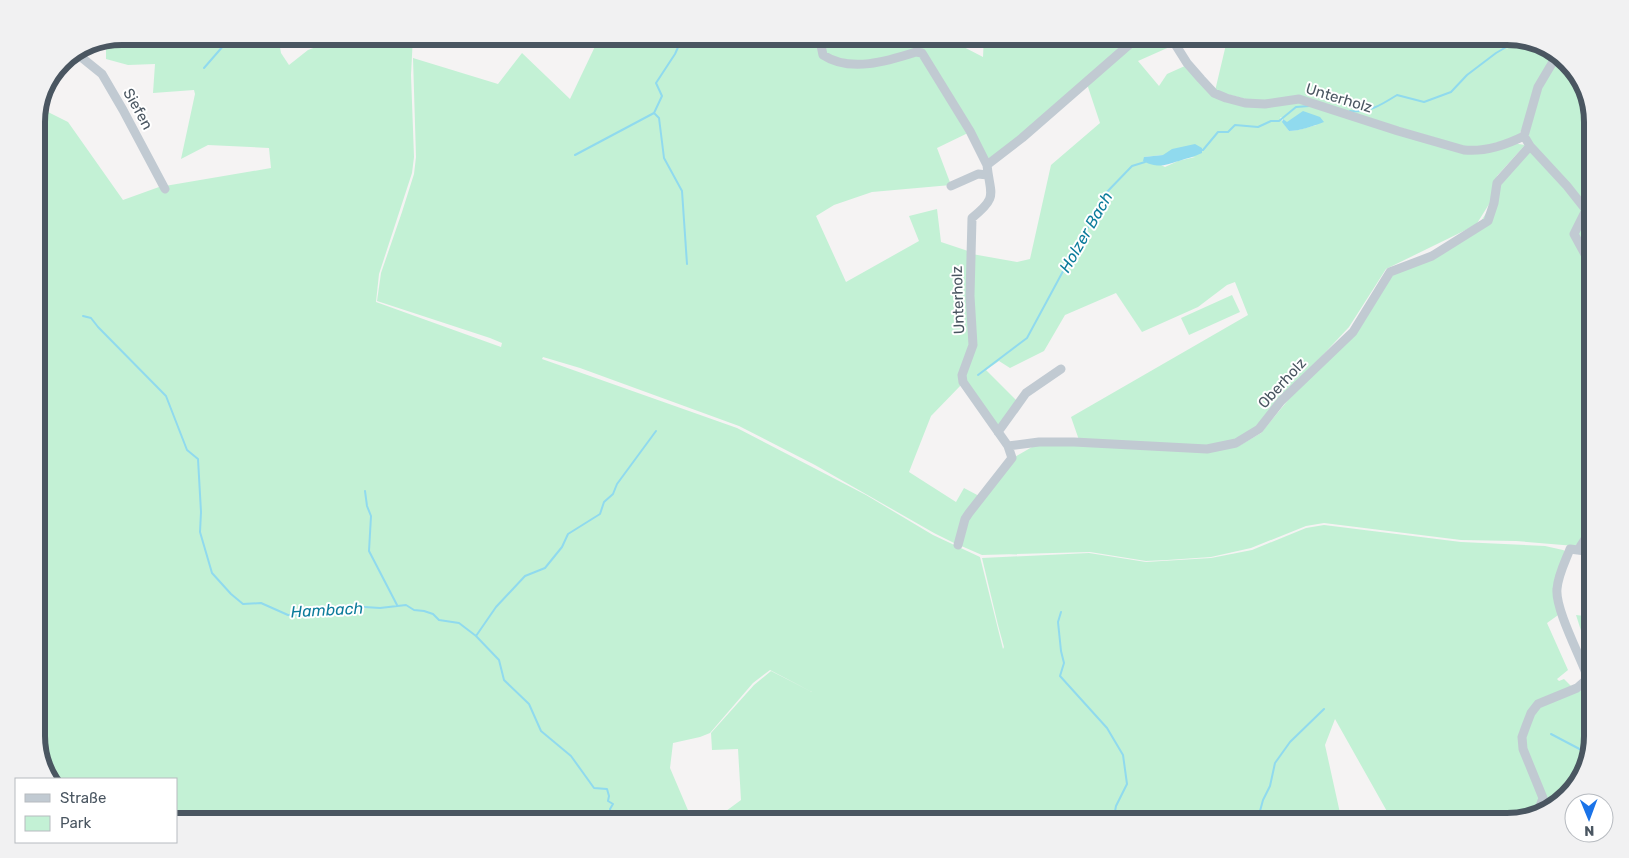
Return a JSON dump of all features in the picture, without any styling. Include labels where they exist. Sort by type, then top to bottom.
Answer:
[{"type":"street","points":[[821,45],[823,55],[832,62],[880,63],[916,52],[922,53],[970,131],[988,165],[1022,138],[1129,45]]},
{"type":"street","name":"Unterholz","points":[[1176,45],[1188,63],[1214,93],[1245,103],[1265,104],[1299,99],[1464,150],[1489,148],[1524,136]]},
{"type":"street","name":"Siefen","points":[[81,57],[102,74],[165,189]]},
{"type":"street","points":[[1554,61],[1538,87],[1524,136],[1530,146],[1584,207]]},
{"type":"street","name":"Oberholz","points":[[1008,446],[1039,442],[1074,442],[1207,449],[1236,443],[1259,429],[1281,401],[1353,332],[1390,272],[1432,256],[1488,221],[1494,203],[1497,183],[1530,146]]},
{"type":"street","name":"Unterholz","points":[[988,165],[991,197],[988,206],[972,218],[970,296],[973,345],[962,374],[963,382],[1008,446]]},
{"type":"street","points":[[952,186],[978,174],[988,175]]},
{"type":"street","points":[[1584,214],[1574,234],[1584,252]]},
{"type":"street","points":[[998,432],[1026,393],[1061,369]]},
{"type":"street","points":[[958,545],[965,519],[1012,458],[1008,446]]},
{"type":"street","points":[[1584,537],[1574,549],[1562,569],[1557,589],[1562,612],[1584,669]]},
{"type":"street","points":[[1574,549],[1584,551]]},
{"type":"street","points":[[1541,805],[1544,798],[1523,748],[1522,737],[1531,713],[1538,704],[1577,688],[1584,683]]},
{"type":"green space","points":[[280,45],[281,53],[289,65],[308,50],[322,45],[413,45],[411,75],[414,157],[412,173],[379,274],[376,302],[501,347],[502,343],[490,338],[377,301],[381,273],[414,174],[416,157],[413,58],[498,84],[522,53],[570,99],[596,45],[820,45],[822,55],[862,65],[921,54],[970,132],[937,148],[951,185],[872,192],[834,205],[816,216],[846,282],[919,241],[909,216],[937,209],[941,242],[971,252],[972,345],[963,383],[931,416],[909,472],[956,502],[964,488],[981,497],[956,544],[815,465],[739,426],[580,368],[543,357],[542,359],[737,428],[866,495],[933,535],[980,557],[1003,649],[982,558],[1089,553],[1146,562],[1211,558],[1252,550],[1306,528],[1324,525],[1461,542],[1545,546],[1563,550],[1565,551],[1561,569],[1561,613],[1547,623],[1568,670],[1557,679],[1559,681],[1564,679],[1572,687],[1541,700],[1521,737],[1542,798],[1538,807],[1507,813],[1388,813],[1335,719],[1325,745],[1340,813],[723,813],[741,800],[738,749],[712,750],[711,733],[754,685],[771,671],[812,692],[770,670],[753,683],[710,733],[673,743],[670,768],[689,813],[178,813],[178,778],[57,778],[49,761],[45,741],[46,111],[68,122],[123,200],[159,187],[271,168],[269,148],[208,145],[181,159],[195,94],[194,90],[153,93],[155,64],[128,65],[106,59],[107,46]]},
{"type":"green space","points":[[822,45],[960,45],[983,57],[984,45],[1126,45],[988,163],[923,53],[863,63],[824,55]]},
{"type":"green space","points":[[1132,45],[1174,45],[1138,61],[1159,86],[1167,74],[1187,65],[1206,88],[1245,104],[1299,100],[1461,150],[1512,143],[1525,145],[1497,176],[1491,201],[1476,225],[1386,269],[1349,327],[1306,373],[1259,430],[1237,444],[1207,448],[1079,440],[1071,417],[1248,315],[1235,282],[1227,285],[1198,307],[1142,332],[1116,293],[1065,315],[1044,351],[1010,368],[999,361],[986,370],[1018,402],[998,431],[964,381],[974,345],[972,254],[1017,262],[1030,259],[1051,165],[1100,123],[1087,84]],"holes":[[[1280,118],[1286,122],[1317,125],[1289,131]],[[1163,155],[1195,157],[1178,161],[1165,167],[1144,157]]]},
{"type":"green space","points":[[1226,45],[1507,45],[1532,49],[1552,60],[1517,137],[1473,149],[1300,98],[1265,104],[1215,91]]},
{"type":"green space","points":[[1555,62],[1571,79],[1583,107],[1584,206],[1532,145],[1528,134],[1533,106]]},
{"type":"green space","points":[[1530,151],[1584,210],[1574,234],[1584,253],[1584,537],[1575,546],[1516,541],[1461,540],[1324,523],[1306,526],[1251,548],[1211,557],[1167,560],[1146,561],[1090,552],[982,555],[959,545],[966,520],[1013,458],[1039,443],[1208,450],[1237,447],[1261,433],[1308,376],[1351,329],[1389,272],[1439,248],[1478,226],[1493,202],[1499,177]]},
{"type":"green space","points":[[1584,217],[1584,251],[1575,234]]},
{"type":"green space","points":[[1232,295],[1240,312],[1189,335],[1181,318]]},
{"type":"green space","points":[[1576,615],[1584,616],[1584,640]]},
{"type":"green space","points":[[1584,684],[1584,736],[1581,756],[1576,770],[1565,787],[1542,805],[1545,797],[1524,748],[1529,721],[1537,708]]},
{"type":"water","points":[[1303,111],[1320,117],[1324,122],[1311,127],[1289,131],[1282,122],[1283,119],[1287,122]]},
{"type":"water","points":[[1195,144],[1202,148],[1202,153],[1196,156],[1161,165],[1153,165],[1143,161],[1144,157],[1163,155],[1172,149]]},
{"type":"waterway","points":[[204,68],[224,45]]},
{"type":"waterway","points":[[575,155],[654,113],[662,96],[656,83],[679,45]]},
{"type":"waterway","name":"Holzer Bach","points":[[1350,111],[1369,109],[1397,95],[1424,102],[1451,92],[1467,75],[1509,45]]},
{"type":"waterway","name":"Holzer Bach","points":[[1201,150],[1218,132],[1228,132],[1235,125],[1258,127],[1271,121],[1279,121],[1296,107],[1309,106]]},
{"type":"waterway","points":[[654,113],[659,118],[664,158],[682,191],[687,264]]},
{"type":"waterway","name":"Holzer Bach","points":[[978,375],[1027,338],[1082,236],[1100,211],[1104,195],[1132,166],[1145,162]]},
{"type":"waterway","name":"Hambach","points":[[83,316],[91,318],[166,396],[187,450],[198,459],[201,512],[200,532],[212,573],[231,594],[243,604],[261,603],[288,615],[314,614],[349,606],[380,608],[406,605],[414,610],[433,614],[439,620],[459,623],[476,636],[499,660],[504,680],[529,704],[541,731],[571,756],[594,788],[607,789],[608,801],[613,804],[610,809],[611,813]]},
{"type":"waterway","points":[[476,636],[496,607],[525,576],[545,568],[562,547],[568,534],[600,514],[604,502],[613,494],[617,484],[656,431]]},
{"type":"waterway","points":[[365,491],[367,506],[371,516],[369,551],[397,605]]},
{"type":"waterway","points":[[1061,612],[1058,622],[1064,663],[1060,676],[1107,728],[1123,755],[1127,784],[1116,806],[1115,813]]},
{"type":"waterway","points":[[1259,813],[1270,786],[1275,763],[1290,742],[1324,709]]},
{"type":"waterway","points":[[1551,734],[1582,750]]}]
